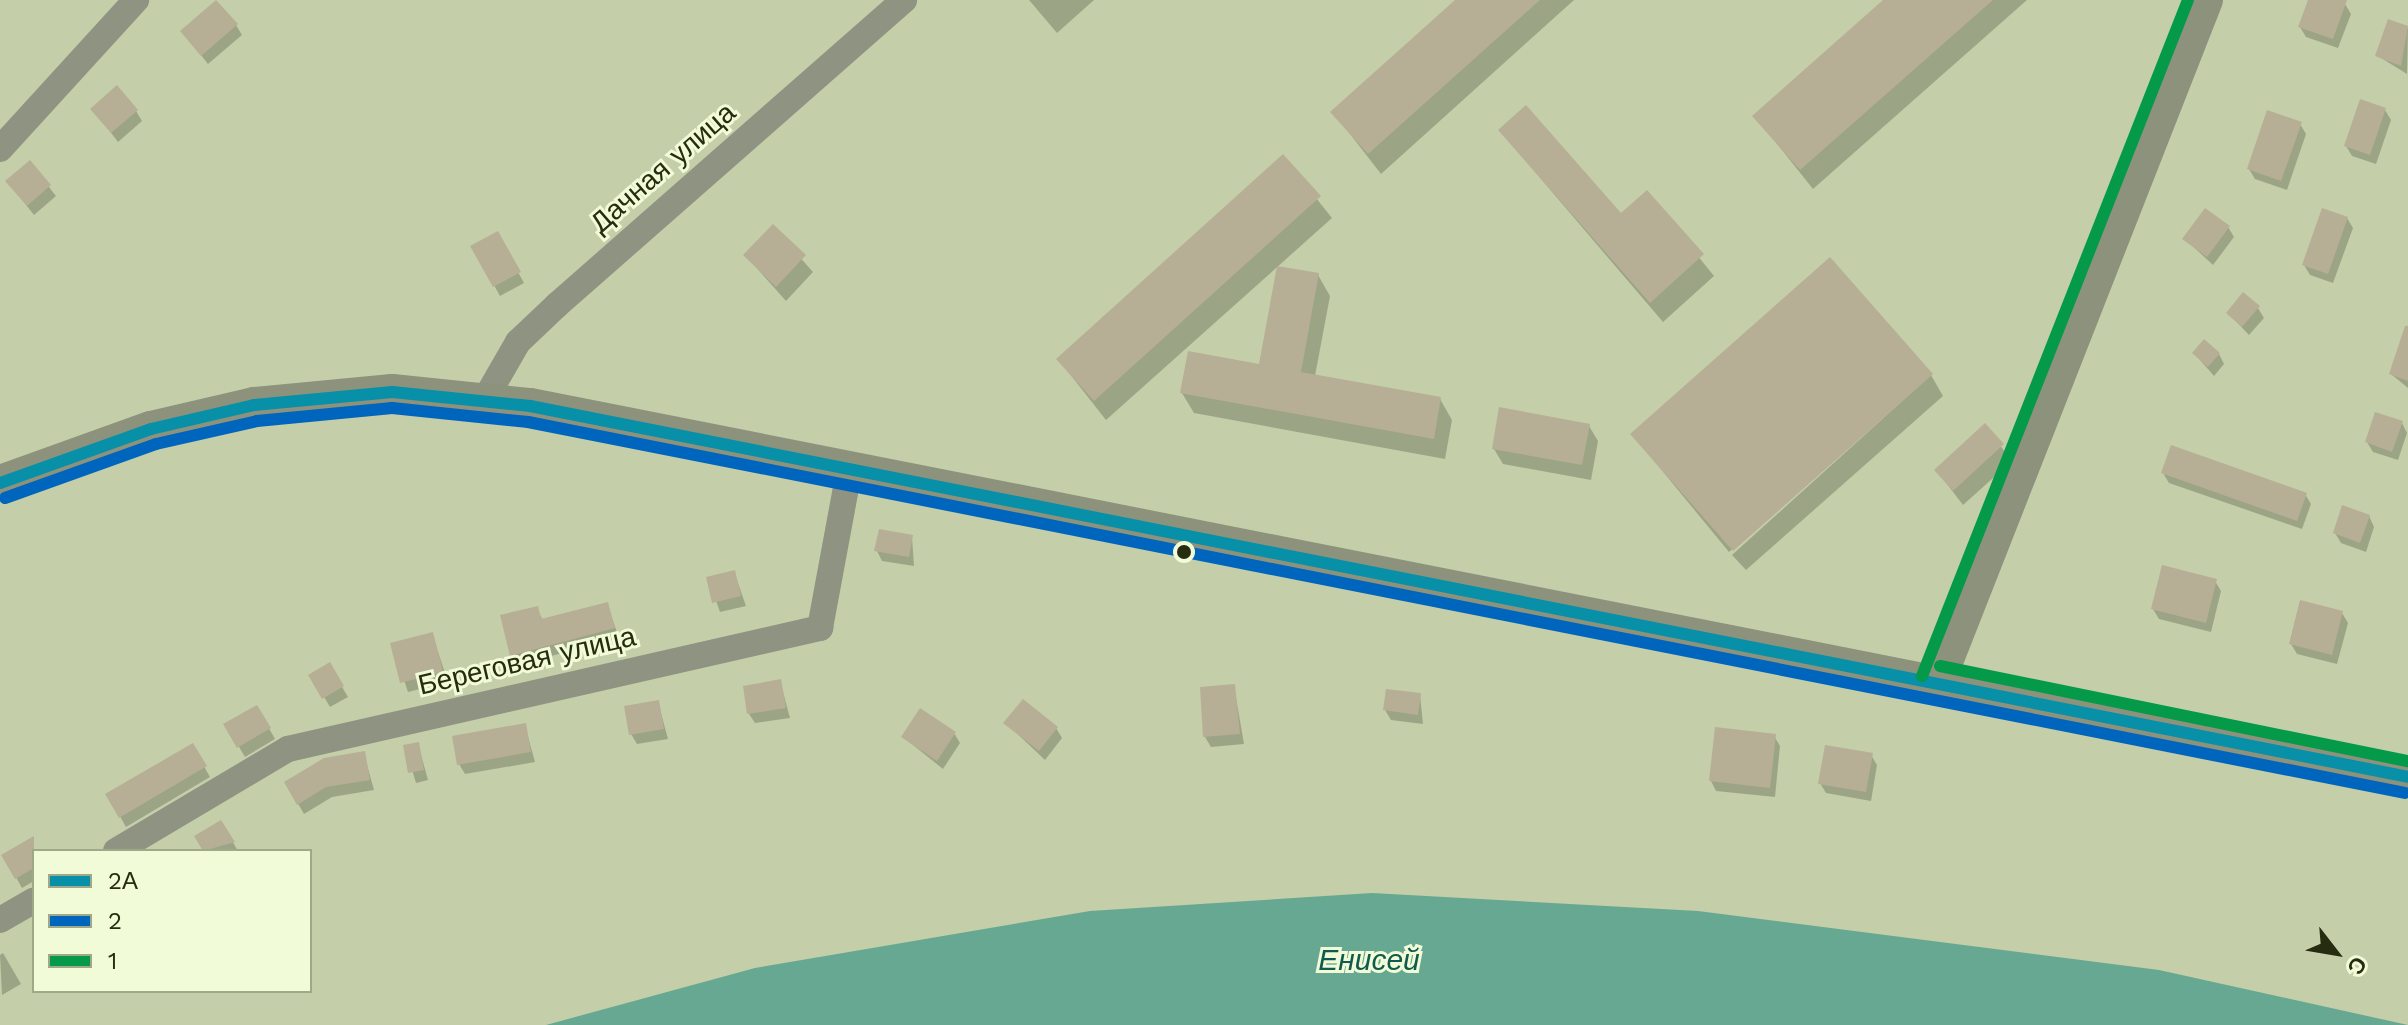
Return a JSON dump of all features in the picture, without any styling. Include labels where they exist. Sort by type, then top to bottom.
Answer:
[{"type":"main road","points":[[1937,682],[2205,0]]},
{"type":"main road","points":[[0,483],[151,429],[254,405],[392,392],[484,401],[595,417],[849,471],[1937,682],[2408,777]]},
{"type":"street","points":[[0,149],[136,0]]},
{"type":"street","name":"Дачная улица","points":[[484,401],[518,342],[904,0]]},
{"type":"street","name":"Береговая улица","points":[[119,849],[288,749],[820,628],[849,471]]},
{"type":"street","points":[[0,920],[32,901]]},
{"type":"water","name":"Енисей","points":[[1372,893],[1698,911],[2159,970],[2408,1025],[546,1025],[755,968],[1090,911]]},
{"type":"building","points":[[216,0],[238,24],[201,56],[180,31]]},
{"type":"building","points":[[1455,0],[1540,0],[1368,154],[1330,112]]},
{"type":"building","points":[[1883,0],[1993,0],[1800,170],[1752,116]]},
{"type":"building","points":[[2308,0],[2347,0],[2333,39],[2298,27]]},
{"type":"building","points":[[2388,19],[2408,26],[2401,66],[2375,56]]},
{"type":"building","points":[[117,85],[138,110],[111,133],[90,109]]},
{"type":"building","points":[[2360,99],[2386,108],[2370,155],[2344,146]]},
{"type":"building","points":[[1526,105],[1621,213],[1647,190],[1704,254],[1650,303],[1498,130]]},
{"type":"building","points":[[2267,110],[2302,122],[2281,181],[2247,169]]},
{"type":"building","points":[[1283,154],[1321,196],[1094,401],[1056,359]]},
{"type":"building","points":[[30,160],[51,185],[27,206],[5,181]]},
{"type":"building","points":[[2205,208],[2230,226],[2207,257],[2182,239]]},
{"type":"building","points":[[2322,208],[2348,217],[2328,274],[2302,265]]},
{"type":"building","points":[[773,224],[806,255],[776,287],[743,255]]},
{"type":"building","points":[[498,231],[521,272],[493,287],[470,246]]},
{"type":"building","points":[[1830,257],[1933,374],[1733,551],[1630,434]]},
{"type":"building","points":[[1277,266],[1319,273],[1301,372],[1441,397],[1434,439],[1180,393],[1188,351],[1259,364]]},
{"type":"building","points":[[2243,292],[2260,306],[2242,327],[2226,313]]},
{"type":"building","points":[[2405,326],[2408,326],[2408,381],[2389,374]]},
{"type":"building","points":[[2204,339],[2220,353],[2208,367],[2192,353]]},
{"type":"building","points":[[1499,407],[1590,424],[1582,465],[1492,449]]},
{"type":"building","points":[[2375,412],[2403,421],[2392,452],[2365,442]]},
{"type":"building","points":[[1985,423],[2004,444],[1953,491],[1934,470]]},
{"type":"building","points":[[2171,445],[2307,493],[2297,521],[2161,473]]},
{"type":"building","points":[[2342,505],[2370,515],[2360,543],[2333,533]]},
{"type":"building","points":[[879,529],[913,535],[909,557],[874,551]]},
{"type":"building","points":[[2162,565],[2217,579],[2206,623],[2151,609]]},
{"type":"building","points":[[735,570],[741,596],[712,603],[706,577]]},
{"type":"building","points":[[2300,600],[2343,611],[2332,655],[2289,644]]},
{"type":"building","points":[[608,602],[615,628],[510,656],[500,615],[538,606],[541,619]]},
{"type":"building","points":[[433,632],[443,672],[400,683],[390,643]]},
{"type":"building","points":[[330,662],[344,686],[322,699],[308,675]]},
{"type":"building","points":[[781,679],[786,708],[747,714],[743,686]]},
{"type":"building","points":[[1235,684],[1240,734],[1203,737],[1200,687]]},
{"type":"building","points":[[1386,689],[1421,693],[1418,715],[1383,710]]},
{"type":"building","points":[[1023,699],[1058,727],[1039,751],[1003,723]]},
{"type":"building","points":[[659,700],[664,729],[629,735],[624,706]]},
{"type":"building","points":[[257,705],[271,728],[237,748],[223,724]]},
{"type":"building","points":[[920,708],[956,732],[937,761],[901,737]]},
{"type":"building","points":[[526,723],[531,752],[457,765],[452,736]]},
{"type":"building","points":[[1715,727],[1776,734],[1770,788],[1709,781]]},
{"type":"building","points":[[419,742],[424,770],[408,773],[403,745]]},
{"type":"building","points":[[193,743],[207,766],[119,818],[105,794]]},
{"type":"building","points":[[1825,745],[1873,753],[1866,792],[1818,784]]},
{"type":"building","points":[[365,751],[370,780],[326,787],[297,805],[284,782],[324,758]]},
{"type":"building","points":[[221,820],[235,842],[202,849],[194,836]]},
{"type":"building","points":[[34,836],[32,869],[15,879],[1,855]]},
{"type":"transit line","name":"1","points":[[1922,676],[2188,0]]},
{"type":"transit line","name":"2А","points":[[0,483],[151,429],[254,405],[392,392],[530,406],[2408,777]]},
{"type":"transit line","name":"2","points":[[5,498],[156,444],[257,421],[392,408],[528,422],[2405,793]]},
{"type":"transit line","name":"1","points":[[1940,666],[2408,761]]}]
